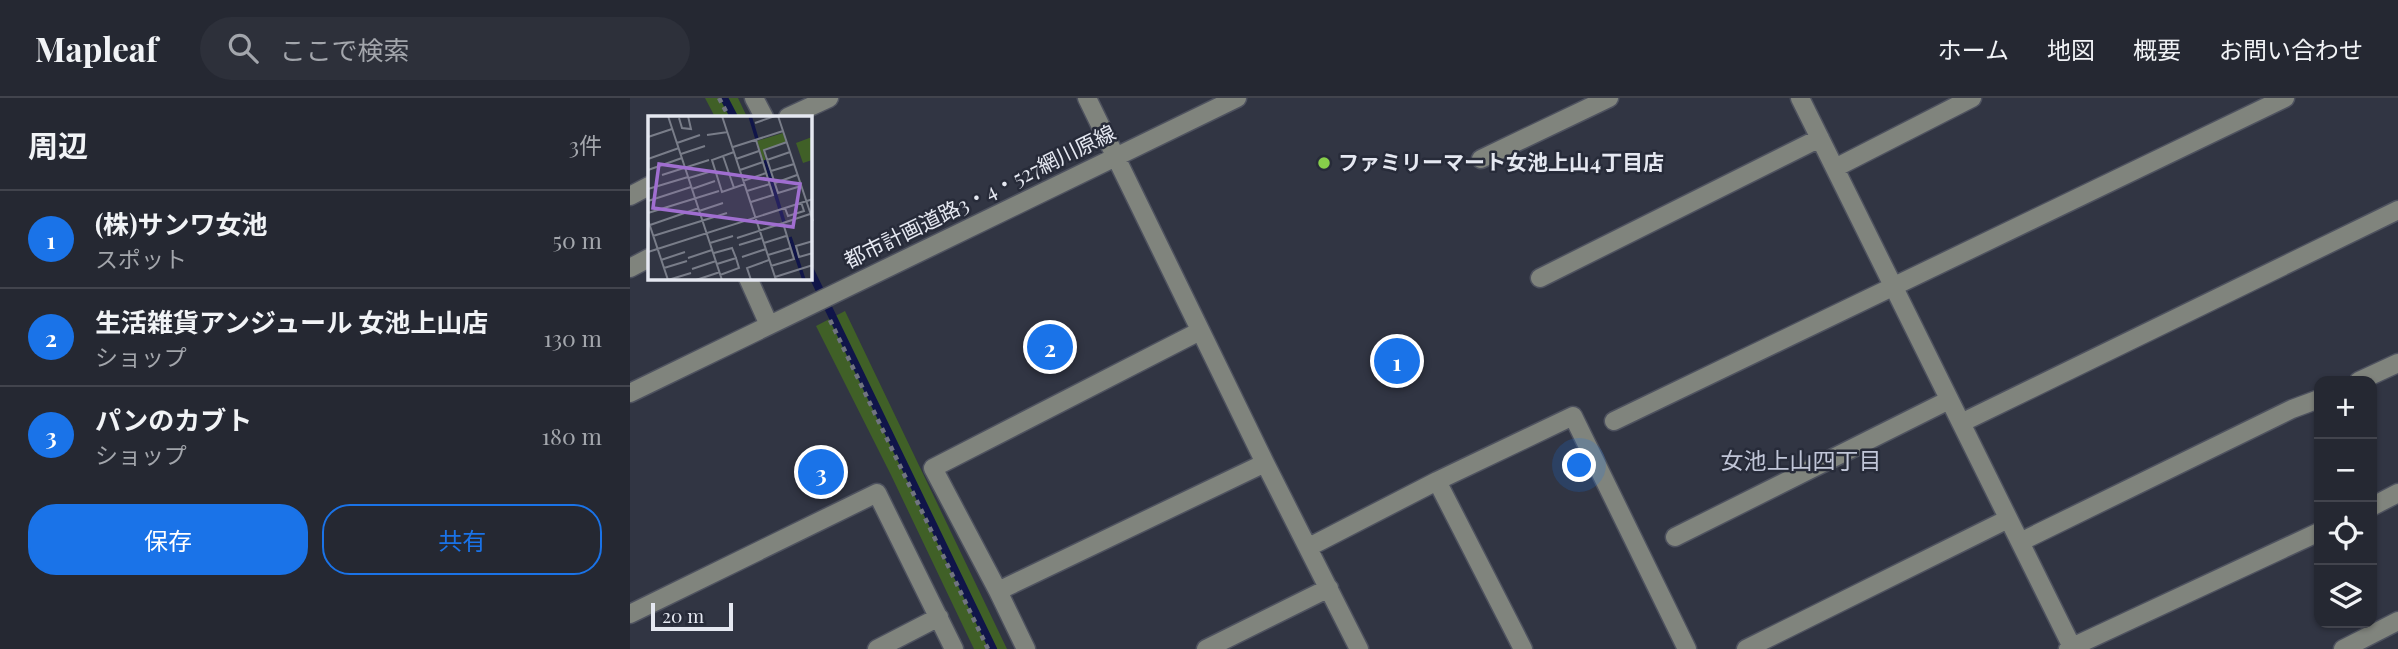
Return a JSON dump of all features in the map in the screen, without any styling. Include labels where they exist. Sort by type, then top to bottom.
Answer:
[{"type":"street","points":[[754,98],[763,116]]},
{"type":"street","points":[[790,116],[829,98]]},
{"type":"street","points":[[1087,98],[1359,649]]},
{"type":"street","name":"都市計画道路3・4・527網川原線","points":[[630,393],[1237,98]]},
{"type":"street","points":[[1481,159],[1609,98]]},
{"type":"street","points":[[1800,98],[2071,648],[2314,534]]},
{"type":"street","points":[[1835,168],[1972,98]]},
{"type":"street","points":[[1614,421],[2285,98]]},
{"type":"street","points":[[1540,278],[1820,138]]},
{"type":"street","points":[[630,196],[648,187]]},
{"type":"street","points":[[1961,423],[2398,210]]},
{"type":"street","points":[[630,268],[648,259]]},
{"type":"street","points":[[749,280],[769,325]]},
{"type":"street","points":[[1026,649],[933,468],[1200,331]]},
{"type":"street","points":[[2370,376],[2398,363]]},
{"type":"street","points":[[1675,537],[1949,400]]},
{"type":"street","points":[[2020,542],[2292,408],[2314,401]]},
{"type":"street","points":[[1308,547],[1573,416],[1687,649]]},
{"type":"street","points":[[998,591],[1265,463]]},
{"type":"street","points":[[1437,481],[1523,649]]},
{"type":"street","points":[[630,614],[877,493],[954,649]]},
{"type":"street","points":[[2377,504],[2398,493]]},
{"type":"street","points":[[1746,649],[2008,519]]},
{"type":"street","points":[[1206,649],[1329,588]]},
{"type":"street","points":[[877,649],[939,617]]},
{"type":"street","points":[[2343,649],[2398,621]]},
{"type":"path","points":[[719,98],[728,116]]},
{"type":"path","points":[[821,300],[988,649]]},
{"type":"green space","points":[[705,98],[738,98],[747,116],[714,116]]},
{"type":"green space","points":[[845,311],[1007,649],[974,649],[816,326]]},
{"type":"waterway","points":[[724,98],[733,116]]},
{"type":"waterway","points":[[812,274],[993,649]]},
{"type":"place","name":"ファミリーマート女池上山4丁目店","points":[[1324,163]]},
{"type":"place","name":"生活雑貨アンジュール 女池上山店","points":[[1050,347]]},
{"type":"place","name":"(株)サンワ女池","points":[[1397,361]]},
{"type":"place","name":"パンのカブト","points":[[821,472]]},
{"type":"district","name":"女池上山四丁目","points":[[1801,461]]}]
